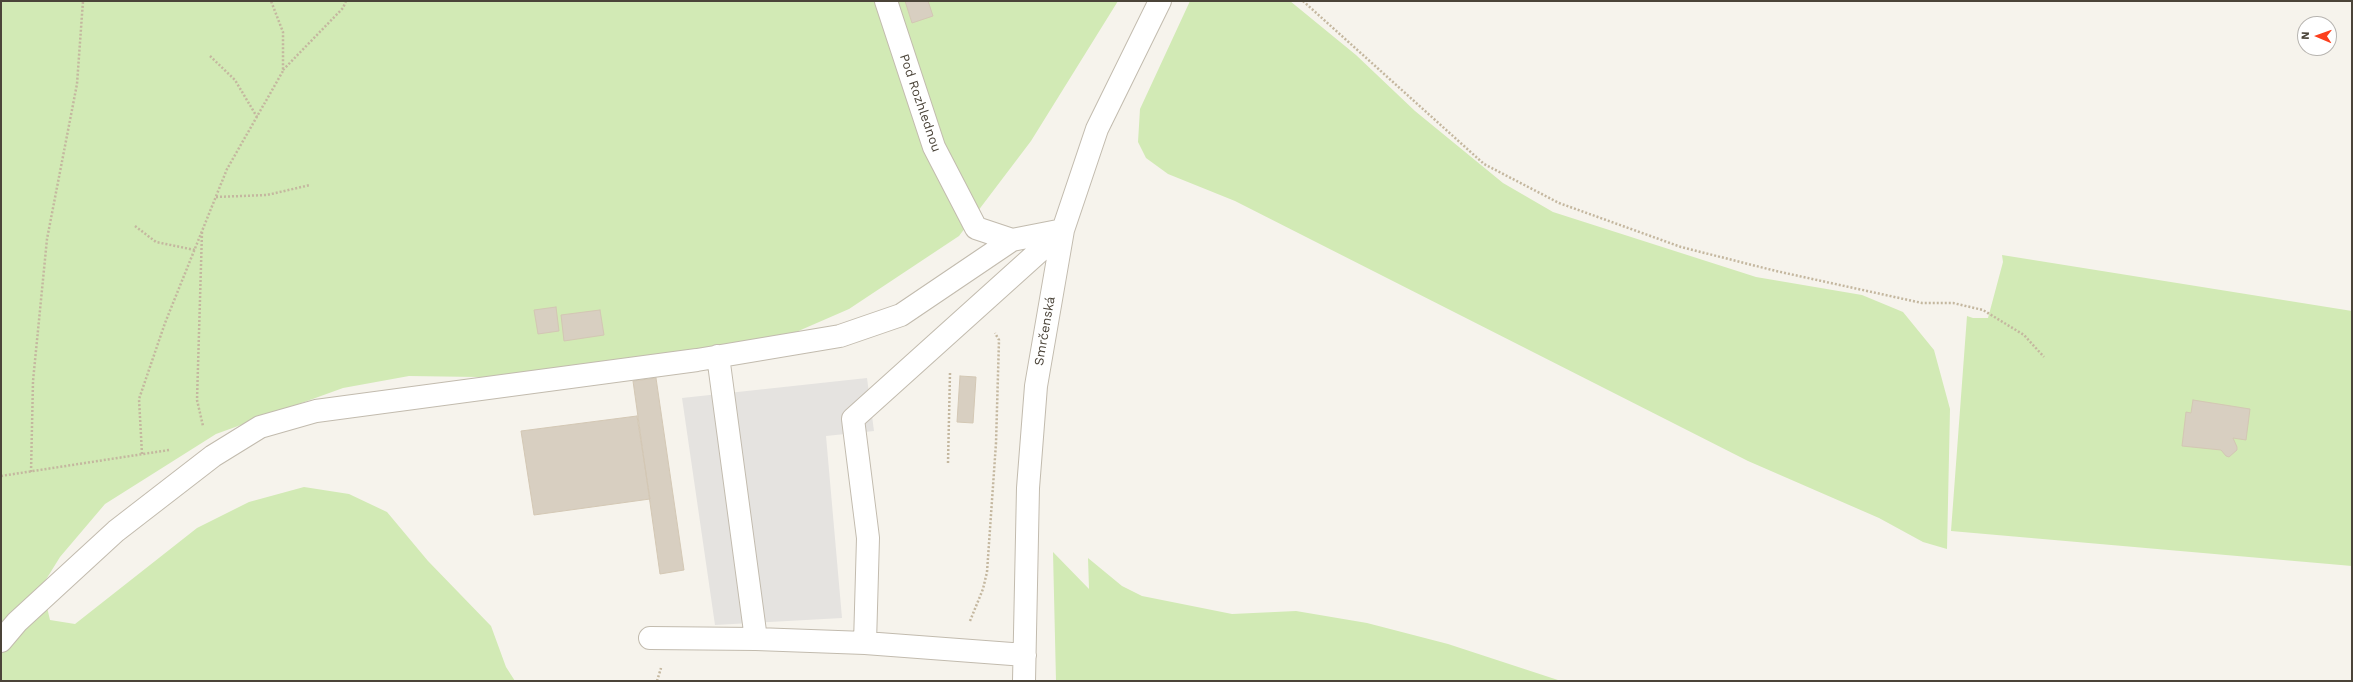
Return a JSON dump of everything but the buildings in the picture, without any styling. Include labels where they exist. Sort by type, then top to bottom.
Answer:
[{"type":"street","name":"Pod Rozhlednou","points":[[886,1],[934,147],[976,228],[1012,240],[1063,230]]},
{"type":"street","name":"Smrčenská","points":[[1024,681],[1028,488],[1036,386],[1063,230],[1097,129],[1160,1]]},
{"type":"street","points":[[865,643],[868,538],[853,419],[1063,230]]},
{"type":"street","points":[[1,641],[17,622],[116,531],[213,456],[260,427],[316,411],[718,356],[840,336],[901,315],[1012,240]]},
{"type":"street","points":[[718,356],[756,639]]},
{"type":"street","points":[[650,638],[756,639],[865,643],[1025,655]]},
{"type":"path","points":[[31,472],[33,381],[47,239],[77,84],[83,1]]},
{"type":"path","points":[[271,1],[283,32],[283,71]]},
{"type":"path","points":[[142,454],[139,399],[165,323],[227,169],[283,71],[343,8],[346,1]]},
{"type":"path","points":[[1303,1],[1484,164],[1559,203],[1681,247],[1768,269],[1922,303],[1953,303],[1982,310],[2024,335],[2044,357]]},
{"type":"path","points":[[210,56],[235,80],[257,117]]},
{"type":"path","points":[[216,197],[267,195],[310,185]]},
{"type":"path","points":[[135,226],[156,242],[195,250]]},
{"type":"path","points":[[202,230],[196,400],[204,429]]},
{"type":"path","points":[[968,650],[970,621],[983,589],[987,572],[996,443],[1000,340],[994,332],[989,336]]},
{"type":"path","points":[[948,463],[950,367]]},
{"type":"path","points":[[1,476],[171,450]]},
{"type":"green space","points":[[1,1],[1118,1],[1031,141],[959,236],[849,309],[711,369],[615,379],[409,376],[343,388],[216,434],[105,504],[60,557],[42,586],[50,620],[75,624],[197,528],[249,502],[304,487],[349,494],[387,512],[428,561],[491,626],[506,667],[515,681],[1,681]]},
{"type":"green space","points":[[1190,1],[1290,1],[1356,55],[1415,111],[1503,183],[1553,212],[1756,277],[1862,295],[1903,312],[1934,350],[1950,409],[1947,549],[1923,542],[1879,518],[1748,461],[1235,201],[1168,174],[1146,158],[1138,142],[1140,109]]},
{"type":"green space","points":[[2002,255],[2352,311],[2352,566],[1951,531],[1967,316],[1973,318],[1988,318],[2003,262]]},
{"type":"green space","points":[[1053,552],[1089,589],[1088,558],[1122,586],[1142,596],[1232,614],[1296,611],[1367,623],[1448,644],[1561,681],[1056,681]]},
{"type":"shaded area","points":[[867,378],[874,431],[826,436],[842,618],[715,625],[682,398]]}]
